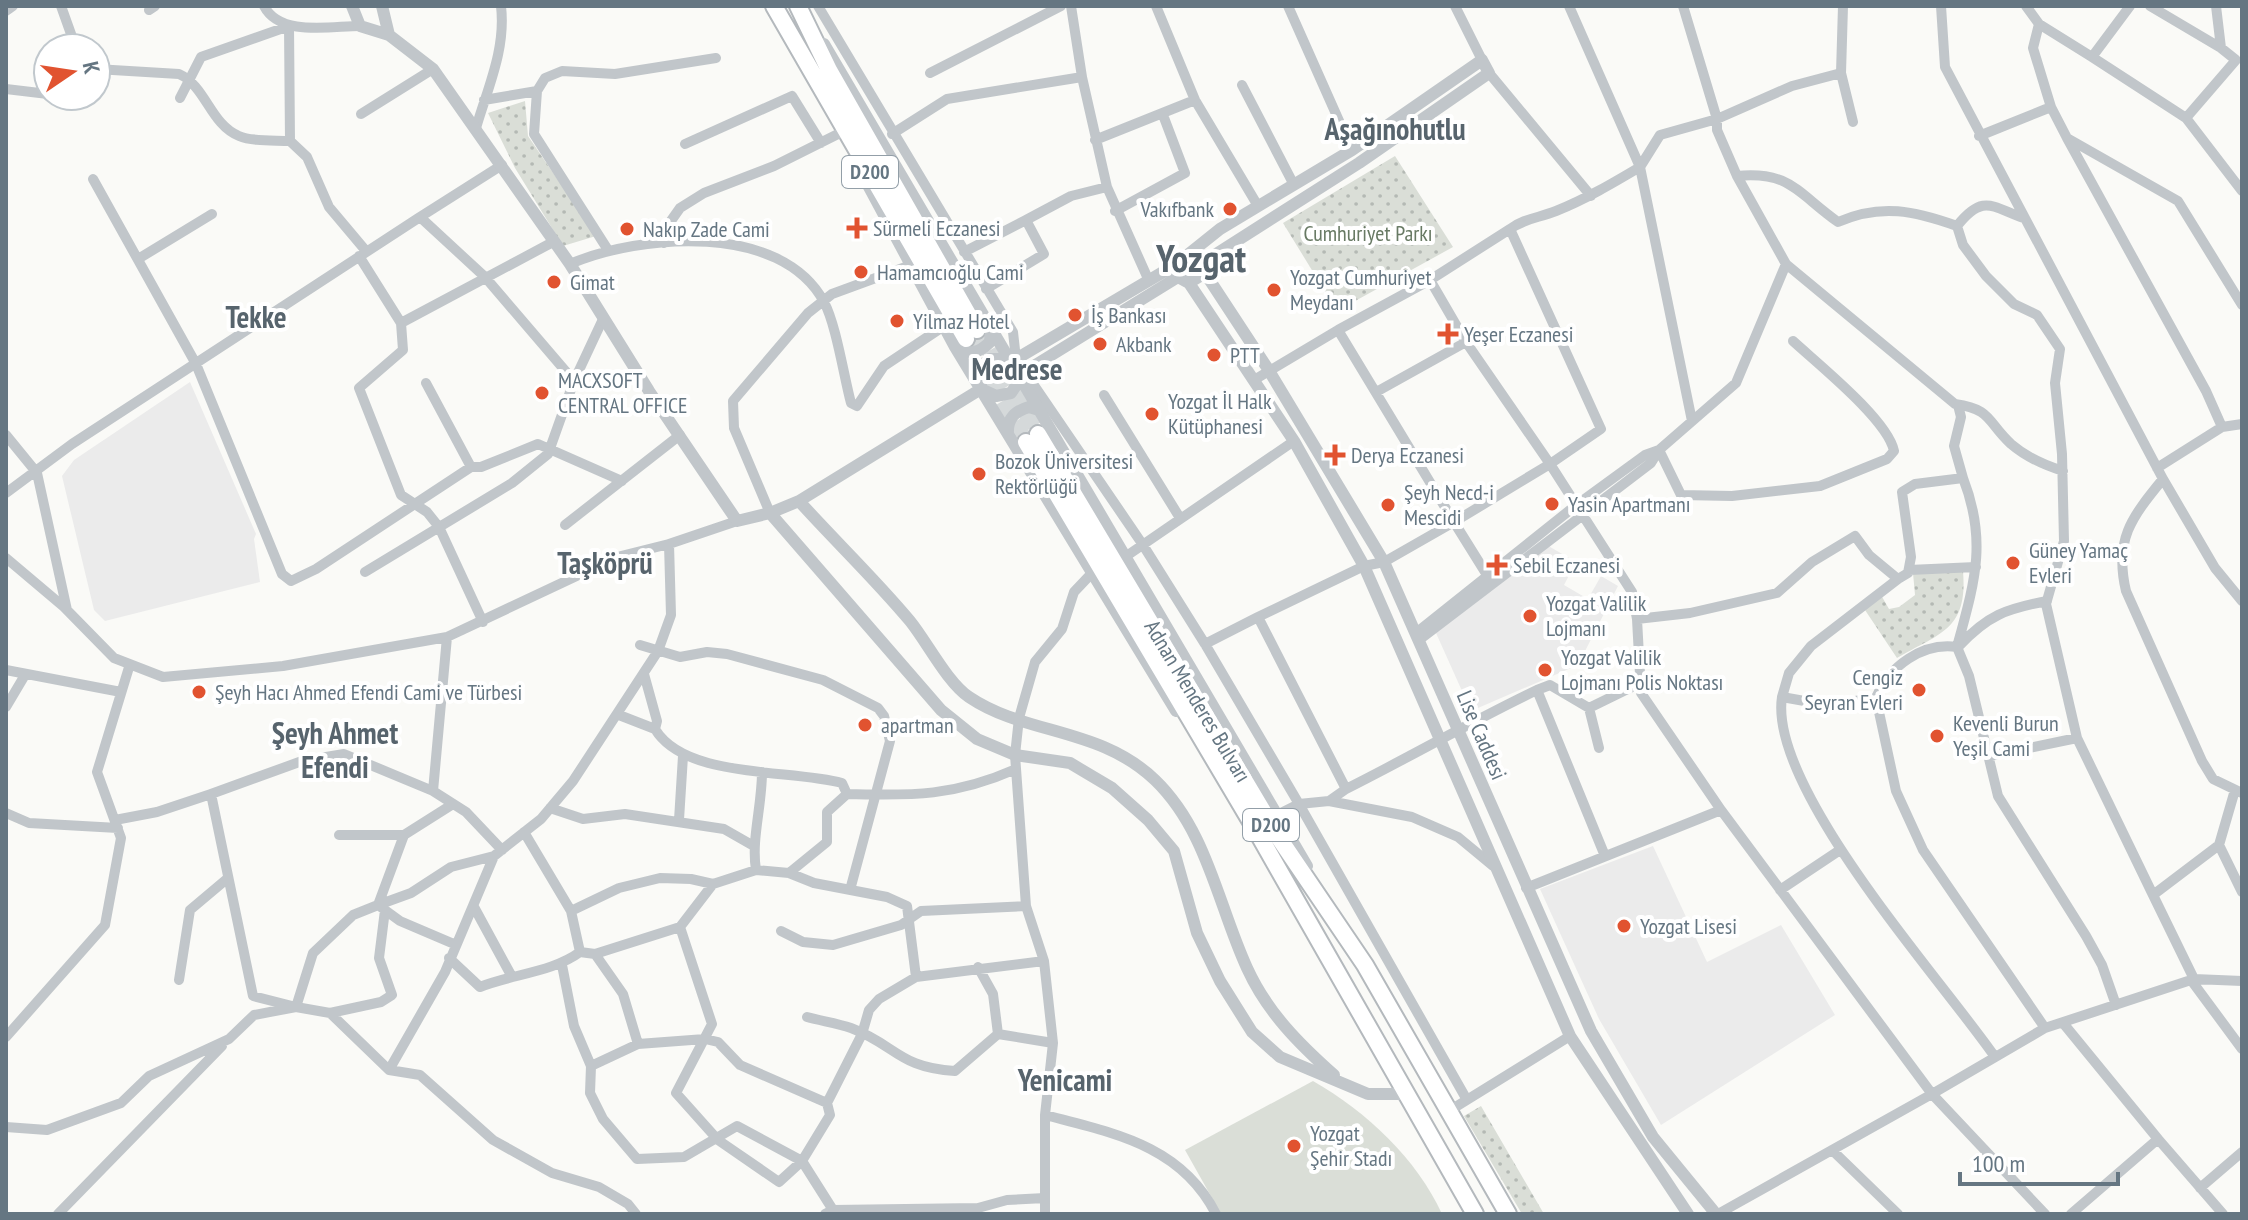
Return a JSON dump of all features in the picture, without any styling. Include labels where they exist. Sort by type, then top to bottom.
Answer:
[{"type":"highway","name":"D200","points":[[773,6],[972,336]]},
{"type":"highway","name":"D200","points":[[800,6],[829,70],[972,336]]},
{"type":"highway","name":"Adnan Menderes Bulvarı","points":[[1475,1214],[1032,438],[1279,838],[1365,965],[1508,1214]]},
{"type":"street","points":[[6,11],[13,6]]},
{"type":"street","points":[[61,6],[70,32]]},
{"type":"street","points":[[264,6],[268,13],[289,26]]},
{"type":"street","points":[[352,6],[360,26]]},
{"type":"street","points":[[382,6],[389,35]]},
{"type":"street","points":[[476,128],[499,55],[504,29],[501,6]]},
{"type":"street","points":[[773,6],[944,326],[972,336],[1012,359],[1143,545],[1299,804],[1467,1100]]},
{"type":"street","points":[[818,6],[1013,332],[1012,359]]},
{"type":"street","points":[[930,73],[1061,6]]},
{"type":"street","points":[[1071,6],[1082,77],[1107,187],[1115,211],[1149,281]]},
{"type":"street","points":[[1156,6],[1195,100],[1258,206]]},
{"type":"street","points":[[1288,6],[1352,150]]},
{"type":"street","points":[[1455,6],[1489,73],[1591,196]]},
{"type":"street","points":[[1569,6],[1640,167],[1692,421]]},
{"type":"street","points":[[1683,6],[1717,119],[1717,130],[1737,176],[1786,264],[1958,405],[1981,409],[2010,443],[2032,458],[2063,471]]},
{"type":"street","points":[[1843,6],[1841,73],[1853,122]]},
{"type":"street","points":[[1941,6],[1945,67],[1979,136],[2163,479],[2215,568],[2242,601]]},
{"type":"street","points":[[2092,57],[2130,6]]},
{"type":"street","points":[[2150,6],[2221,48],[2239,63],[2186,118]]},
{"type":"street","points":[[2216,6],[2221,48]]},
{"type":"street","points":[[2030,7],[2039,24],[2186,118],[2242,191]]},
{"type":"street","points":[[2039,24],[2033,48],[2051,107],[2206,391],[2222,427]]},
{"type":"street","points":[[289,26],[290,141]]},
{"type":"street","points":[[180,98],[201,57],[289,26],[360,26],[389,35],[433,69],[476,128],[570,264],[737,521]]},
{"type":"street","points":[[608,250],[534,134],[537,91],[545,78],[562,71],[615,74],[716,58]]},
{"type":"street","points":[[981,389],[996,396],[1005,396],[1022,375],[1181,275],[1204,244],[1220,229],[1352,150],[1482,60]]},
{"type":"street","points":[[361,114],[433,69]]},
{"type":"street","points":[[112,70],[179,74],[189,78],[221,125],[242,138],[290,141],[307,157],[329,207],[362,253],[401,323],[403,350],[359,388],[401,495],[427,512],[439,527],[483,622]]},
{"type":"street","points":[[981,389],[984,364],[999,357],[1012,359],[1149,281],[1205,273],[1213,256],[1359,163],[1489,73]]},
{"type":"street","points":[[1254,380],[1268,369],[1430,280],[1524,219],[1551,213],[1591,196],[1640,167],[1660,135],[1717,119],[1792,86],[1841,73]]},
{"type":"street","points":[[892,134],[947,99],[1082,77]]},
{"type":"street","points":[[1242,85],[1294,185]]},
{"type":"street","points":[[6,89],[32,92]]},
{"type":"street","points":[[484,100],[537,91]]},
{"type":"street","points":[[685,144],[792,96],[821,143]]},
{"type":"street","points":[[1095,140],[1195,100]]},
{"type":"street","points":[[1979,136],[2051,107]]},
{"type":"street","points":[[1115,211],[1185,173],[1163,115]]},
{"type":"street","points":[[664,243],[668,225],[680,208],[704,193],[840,133]]},
{"type":"street","points":[[2067,138],[2178,201],[2242,305]]},
{"type":"street","points":[[6,493],[37,473],[72,444],[502,165]]},
{"type":"street","points":[[1737,176],[1771,174],[1788,183],[1838,222],[1873,210],[1904,209],[1957,226]]},
{"type":"street","points":[[93,179],[196,364],[282,574],[291,581],[316,569],[471,467],[481,467],[538,444],[551,447],[622,481]]},
{"type":"street","points":[[964,252],[1071,196],[1107,187]]},
{"type":"street","points":[[1957,226],[1977,206],[1988,204],[2024,218]]},
{"type":"street","points":[[138,259],[212,214]]},
{"type":"street","points":[[420,217],[485,277],[574,381]]},
{"type":"street","points":[[986,289],[1044,254],[1026,220]]},
{"type":"street","points":[[1957,226],[1963,245],[1986,276],[2014,304],[2037,315],[2060,349],[2055,383],[2063,471],[2064,541],[2047,601],[2077,738],[2104,801],[2153,895],[2192,980],[2242,1049]]},
{"type":"street","points":[[1205,644],[1364,566],[1384,562],[1550,464],[1601,429],[1510,229]]},
{"type":"street","points":[[570,264],[608,250],[689,241],[759,249],[793,266],[824,302],[851,403],[857,406],[884,366],[944,326]]},
{"type":"street","points":[[401,323],[553,242]]},
{"type":"street","points":[[1204,244],[1213,256]]},
{"type":"street","points":[[1418,636],[1645,455],[1659,450],[1736,383],[1786,264]]},
{"type":"street","points":[[911,265],[832,294],[808,313],[733,401],[734,428],[770,513],[941,710],[977,739],[1015,755],[1070,763],[1112,788],[1148,820],[1174,851],[1197,933],[1220,981],[1252,1032],[1280,1057],[1368,1094],[1407,1094]]},
{"type":"street","name":"Lise Caddesi","points":[[1205,273],[1268,369],[1384,562],[1591,1031],[1653,1137],[1717,1214]]},
{"type":"street","name":"Lise Caddesi","points":[[1181,275],[1294,441],[1364,566],[1443,740],[1493,866],[1570,1036],[1688,1214]]},
{"type":"street","points":[[1430,280],[1466,342],[1550,464],[1632,592],[1637,619],[1641,693],[1721,810],[1932,1094],[2045,1214]]},
{"type":"street","points":[[365,572],[512,483],[548,454],[574,381],[603,319]]},
{"type":"street","points":[[1338,330],[1378,391],[1490,580]]},
{"type":"street","points":[[972,336],[981,389],[1362,1017]]},
{"type":"street","points":[[1659,450],[1681,495],[1732,496],[1820,486],[1887,459],[1894,451],[1887,434],[1846,389],[1793,341]]},
{"type":"street","points":[[1378,391],[1466,342]]},
{"type":"street","points":[[1022,375],[1039,410],[1365,965]]},
{"type":"street","points":[[426,383],[471,467]]},
{"type":"street","points":[[6,558],[67,610],[114,658],[163,677],[283,666],[447,637],[617,557],[770,513],[799,501],[981,389]]},
{"type":"street","points":[[1104,395],[1180,518]]},
{"type":"street","points":[[1958,405],[1961,417],[1954,446],[1979,533],[1976,584],[1957,647],[1969,676],[1998,796],[2086,936],[2102,965],[2116,1005]]},
{"type":"street","points":[[1008,434],[1007,424],[1014,413],[1029,407],[1039,410]]},
{"type":"street","points":[[2157,468],[2222,427],[2242,424]]},
{"type":"street","points":[[6,435],[37,473],[67,610]]},
{"type":"street","points":[[565,525],[680,435]]},
{"type":"street","points":[[1125,557],[1294,441]]},
{"type":"street","points":[[1909,570],[1911,557],[1902,492],[1915,484],[1963,478]]},
{"type":"street","points":[[2153,895],[2219,845],[2239,792],[2213,779],[2202,761],[2143,634],[2123,577],[2120,563],[2126,530],[2163,479]]},
{"type":"street","points":[[799,501],[910,621],[965,694],[991,710],[1072,733],[1112,750],[1155,780],[1182,817],[1213,872],[1248,970],[1289,1035],[1342,1083]]},
{"type":"street","points":[[1637,619],[1690,613],[1777,593],[1812,562],[1855,536],[1869,555],[1898,579]]},
{"type":"street","points":[[296,1007],[313,953],[353,915],[382,907],[411,893],[451,867],[498,853],[550,808],[573,781],[658,651],[671,615],[669,544]]},
{"type":"street","points":[[1976,567],[1909,570],[1811,646],[1789,673],[1780,709],[1790,751],[1840,850],[1995,1057]]},
{"type":"street","points":[[1045,1214],[1045,1115],[1053,1043],[1044,961],[1026,906],[1015,755],[1019,718],[1035,662],[1062,629],[1074,592],[1092,573]]},
{"type":"street","points":[[1957,647],[1978,625],[2006,609],[2047,601]]},
{"type":"street","points":[[1258,617],[1346,789]]},
{"type":"street","points":[[433,791],[447,637]]},
{"type":"street","points":[[1957,647],[1938,644],[1916,654],[1882,683],[1876,698],[1896,791],[1923,850],[2045,1028]]},
{"type":"street","points":[[640,645],[680,657],[707,652],[727,654],[823,680],[878,708],[884,716],[890,741],[850,890]]},
{"type":"street","points":[[6,1037],[105,925],[121,838],[97,772],[130,664]]},
{"type":"street","points":[[6,670],[121,692]]},
{"type":"street","points":[[644,674],[657,721],[655,729]]},
{"type":"street","points":[[6,707],[25,675]]},
{"type":"street","points":[[1589,708],[1640,683]]},
{"type":"street","points":[[1329,801],[1346,789],[1443,740],[1458,728],[1550,685],[1589,708],[1599,748]]},
{"type":"street","points":[[1537,690],[1605,856]]},
{"type":"street","points":[[1782,697],[1827,705],[1876,698]]},
{"type":"street","points":[[619,715],[655,729],[661,739],[683,756],[762,772],[825,779],[842,783],[847,794]]},
{"type":"street","points":[[1990,756],[2077,738]]},
{"type":"street","points":[[6,813],[29,823],[116,824],[302,761],[344,754],[433,791],[453,804],[498,853]]},
{"type":"street","points":[[679,820],[683,756]]},
{"type":"street","points":[[789,873],[827,842],[827,812],[847,794],[900,797],[948,793],[978,786],[1016,769]]},
{"type":"street","points":[[756,870],[752,845],[762,810],[762,772]]},
{"type":"street","points":[[211,794],[253,996],[254,1015]]},
{"type":"street","points":[[1277,815],[1299,804],[1329,801],[1412,817],[1458,837],[1493,866]]},
{"type":"street","points":[[339,835],[404,835],[453,804]]},
{"type":"street","points":[[550,808],[583,819],[625,814],[679,820],[724,829],[752,845]]},
{"type":"street","points":[[1526,888],[1721,810]]},
{"type":"street","points":[[524,832],[571,911],[580,952]]},
{"type":"street","points":[[253,996],[330,1013],[381,1002],[392,995],[379,958],[382,907],[404,835]]},
{"type":"street","points":[[2219,845],[2242,892]]},
{"type":"street","points":[[1780,890],[1840,850]]},
{"type":"street","points":[[389,1070],[449,958],[498,853]]},
{"type":"street","points":[[571,911],[619,888],[660,878],[713,884],[756,870],[789,873],[814,883],[887,897],[907,906],[911,918],[916,977]]},
{"type":"street","points":[[179,980],[190,910],[228,878]]},
{"type":"street","points":[[449,958],[480,987],[511,975],[562,965],[580,952],[595,954],[680,927],[713,884]]},
{"type":"street","points":[[781,931],[803,942],[833,945],[864,939],[921,911],[1026,906]]},
{"type":"street","points":[[382,907],[400,921],[454,944]]},
{"type":"street","points":[[474,907],[511,975]]},
{"type":"street","points":[[680,927],[712,1024],[676,1093],[718,1140],[779,1182],[802,1161],[830,1115],[827,1103],[862,1034],[869,1010],[879,999],[916,977],[1044,961]]},
{"type":"street","points":[[595,954],[623,994],[638,1044]]},
{"type":"street","points":[[562,965],[574,1026],[591,1066],[590,1093],[603,1119],[637,1159],[684,1157],[718,1140],[737,1126],[802,1161],[829,1212],[978,1211],[1007,1200],[1045,1198]]},
{"type":"street","points":[[978,967],[993,994],[998,1034]]},
{"type":"street","points":[[1717,1214],[2045,1028],[2192,980],[2242,981]]},
{"type":"street","points":[[58,1214],[254,1015],[296,1007]]},
{"type":"street","points":[[330,1013],[389,1070],[420,1075],[493,1140],[552,1173],[599,1187],[628,1204],[636,1214]]},
{"type":"street","points":[[807,1017],[862,1034],[907,1062],[930,1069],[955,1071],[998,1034]]},
{"type":"street","points":[[2063,1023],[2223,1214]]},
{"type":"street","points":[[998,1034],[1053,1043]]},
{"type":"street","points":[[1449,1111],[1570,1036]]},
{"type":"street","points":[[6,1127],[47,1130],[121,1103],[149,1076],[229,1039]]},
{"type":"street","points":[[591,1066],[638,1044],[705,1039],[718,1042],[740,1065],[827,1103]]},
{"type":"street","points":[[1045,1115],[1147,1145],[1180,1170],[1216,1214]]},
{"type":"street","points":[[2071,1214],[2158,1139]]},
{"type":"street","points":[[1832,1150],[1898,1214]]},
{"type":"street","points":[[2200,1188],[2242,1152]]},
{"type":"shaded area","points":[[190,382],[256,534],[254,539],[260,582],[105,621],[94,610],[62,476],[74,460]]},
{"type":"shaded area","name":"Yozgat Valilik Lojmanı","points":[[1545,544],[1576,562],[1564,585],[1588,599],[1601,576],[1618,586],[1578,665],[1471,711],[1436,633]]},
{"type":"shaded area","points":[[1653,846],[1707,962],[1781,925],[1835,1015],[1661,1125],[1599,1019],[1540,889]]},
{"type":"green space","points":[[525,101],[528,136],[596,236],[563,246],[515,168],[488,113]]},
{"type":"green space","name":"Cumhuriyet Parkı","points":[[1395,156],[1453,247],[1337,311],[1283,223]]},
{"type":"green space","points":[[1963,571],[1961,606],[1956,618],[1938,635],[1897,658],[1865,610],[1881,595],[1889,609],[1899,607],[1915,595],[1913,573]]},
{"type":"green space","name":"Yozgat Şehir Stadı","points":[[1313,1081],[1352,1107],[1388,1138],[1418,1174],[1442,1214],[1221,1214],[1185,1150]]},
{"type":"green space","points":[[1481,1106],[1544,1214],[1522,1214],[1464,1116]]},
{"type":"tunnel","points":[[977,330],[1038,434]]},
{"type":"tunnel","points":[[966,339],[1026,442]]},
{"type":"place","name":"Vakıfbank","points":[[1230,209]]},
{"type":"place","name":"Sürmeli Eczanesi","points":[[857,228]]},
{"type":"place","name":"Nakıp Zade Cami","points":[[627,229]]},
{"type":"place","name":"Hamamcıoğlu Cami","points":[[861,272]]},
{"type":"place","name":"Gimat","points":[[554,282]]},
{"type":"place","name":"Yozgat Cumhuriyet Meydanı","points":[[1274,290]]},
{"type":"place","name":"İş Bankası","points":[[1075,315]]},
{"type":"place","name":"Yilmaz Hotel","points":[[897,321]]},
{"type":"place","name":"Yeşer Eczanesi","points":[[1448,334]]},
{"type":"place","name":"Akbank","points":[[1100,344]]},
{"type":"place","name":"PTT","points":[[1214,355]]},
{"type":"place","name":"MACXSOFT CENTRAL OFFICE","points":[[542,393]]},
{"type":"place","name":"Yozgat İl Halk Kütüphanesi","points":[[1152,414]]},
{"type":"place","name":"Derya Eczanesi","points":[[1335,455]]},
{"type":"place","name":"Bozok Üniversitesi Rektörlüğü","points":[[979,474]]},
{"type":"place","name":"Yasin Apartmanı","points":[[1552,504]]},
{"type":"place","name":"Şeyh Necd-i Mescidi","points":[[1388,505]]},
{"type":"place","name":"Güney Yamaç Evleri","points":[[2013,563]]},
{"type":"place","name":"Sebil Eczanesi","points":[[1497,565]]},
{"type":"place","name":"Yozgat Valilik Lojmanı","points":[[1530,616]]},
{"type":"place","name":"Yozgat Valilik Lojmanı Polis Noktası","points":[[1545,670]]},
{"type":"place","name":"Cengiz Seyran Evleri","points":[[1919,690]]},
{"type":"place","name":"Şeyh Hacı Ahmed Efendi Cami ve Türbesi","points":[[199,692]]},
{"type":"place","name":"apartman","points":[[865,725]]},
{"type":"place","name":"Kevenli Burun Yeşil Cami","points":[[1937,736]]},
{"type":"place","name":"Yozgat Lisesi","points":[[1624,926]]},
{"type":"place","name":"Yozgat Şehir Stadı","points":[[1294,1146]]},
{"type":"district","name":"Aşağınohutlu","points":[[1395,130]]},
{"type":"district","name":"Yozgat","points":[[1201,259]]},
{"type":"district","name":"Tekke","points":[[256,318]]},
{"type":"district","name":"Medrese","points":[[1017,370]]},
{"type":"district","name":"Taşköprü","points":[[605,564]]},
{"type":"district","name":"Şeyh Ahmet Efendi","points":[[335,751]]},
{"type":"district","name":"Yenicami","points":[[1065,1081]]}]
